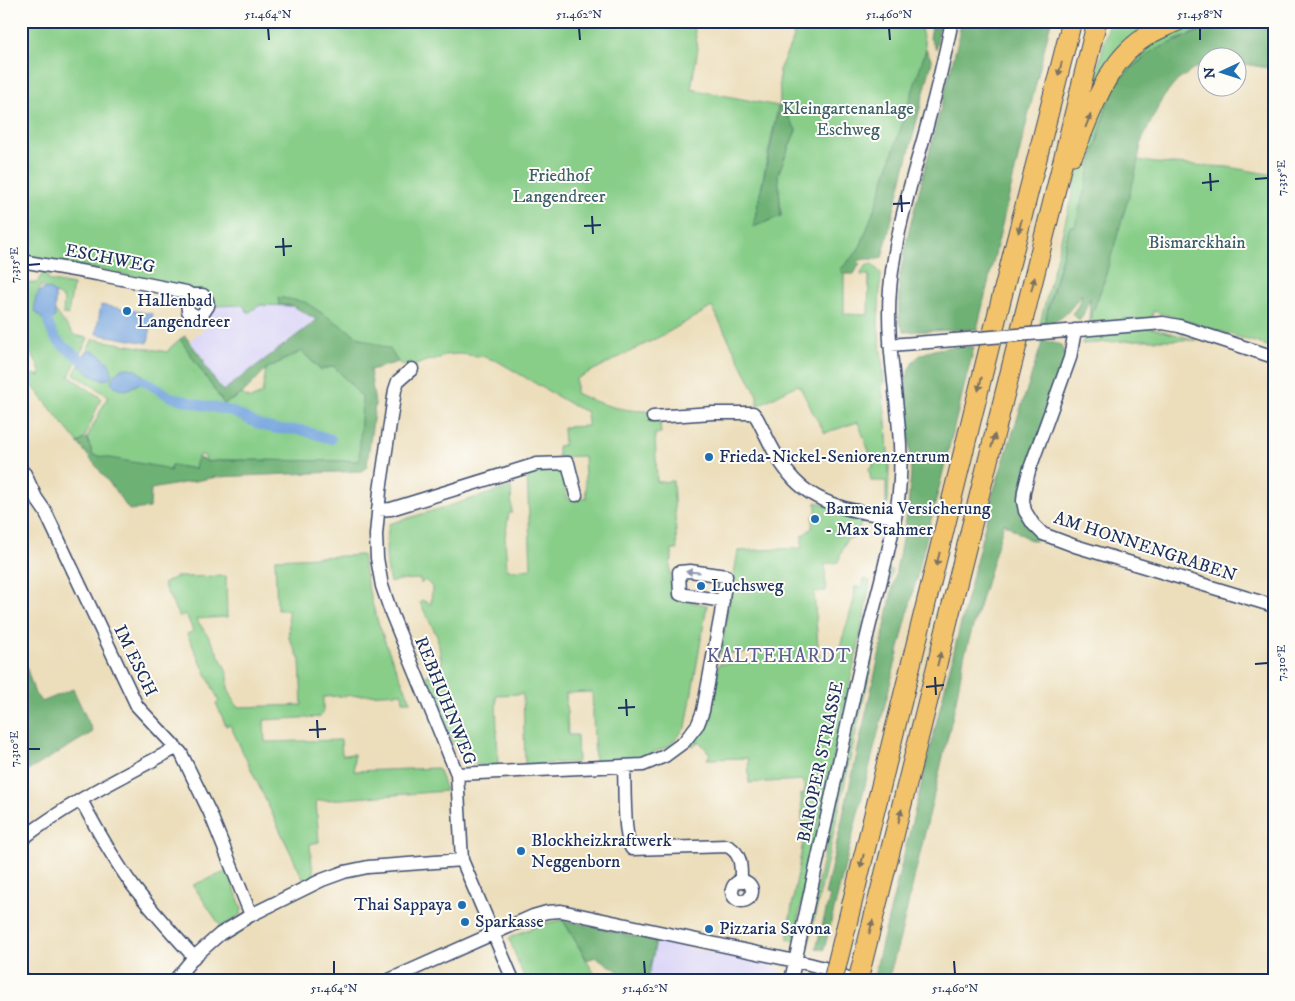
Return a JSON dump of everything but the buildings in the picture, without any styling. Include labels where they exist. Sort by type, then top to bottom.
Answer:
[{"type":"highway","points":[[835,972],[1072,21]]},
{"type":"highway","points":[[856,978],[1054,198],[1097,21]]},
{"type":"highway","points":[[1054,198],[1108,75],[1122,57],[1138,42],[1151,33],[1178,21]]},
{"type":"street","name":"BAROPER STRASSE","points":[[791,980],[895,517],[900,466],[898,420],[890,345],[890,292],[896,244],[903,210],[932,109],[952,21]]},
{"type":"street","name":"ESCHWEG","points":[[21,261],[97,274],[186,292],[191,295],[203,295],[208,303],[207,310],[202,315],[195,316],[186,308],[187,301],[191,295]]},
{"type":"street","points":[[890,345],[1164,323],[1179,326],[1274,357]]},
{"type":"street","name":"AM HONNENGRABEN","points":[[1070,331],[1070,358],[1029,471],[1024,491],[1025,511],[1033,524],[1043,534],[1075,546],[1274,606]]},
{"type":"street","name":"REBHUHNWEG","points":[[412,369],[398,381],[395,390],[378,510],[377,558],[383,591],[457,774],[462,860],[514,980]]},
{"type":"street","points":[[653,417],[713,413],[753,413],[789,475],[810,492],[824,500],[859,513],[895,517]]},
{"type":"street","points":[[378,510],[391,509],[537,464],[568,462],[576,495]]},
{"type":"street","name":"IM ESCH","points":[[21,470],[45,512],[137,706],[181,753],[210,813],[251,915]]},
{"type":"street","points":[[457,774],[624,767],[643,764],[665,756],[684,742],[698,724],[706,700],[723,601]]},
{"type":"street","points":[[21,840],[43,823],[176,748]]},
{"type":"street","points":[[624,767],[628,845],[632,849],[727,846],[735,851],[740,859],[742,881]]},
{"type":"street","points":[[82,800],[104,841],[132,885],[194,957]]},
{"type":"street","points":[[175,980],[194,957],[220,934],[251,915],[312,884],[344,872],[368,867],[462,860]]},
{"type":"street","points":[[389,980],[533,916],[561,911],[795,961],[856,978]]},
{"type":"street","points":[[21,977],[24,980]]},
{"type":"shaded area","points":[[215,306],[293,306],[317,320],[223,391],[202,364],[205,362],[189,341],[211,324],[208,318]]},
{"type":"shaded area","points":[[656,941],[777,967],[782,973],[781,980],[648,980]]},
{"type":"green space","name":"Friedhof Langendreer","points":[[21,21],[693,21],[698,48],[691,89],[778,106],[753,227],[781,216],[778,174],[796,130],[780,103],[779,70],[794,37],[786,21],[919,21],[926,49],[919,74],[879,198],[861,245],[840,270],[844,274],[844,314],[868,315],[869,275],[861,275],[865,267],[872,264],[881,273],[878,324],[884,381],[882,389],[889,468],[888,504],[886,504],[886,481],[871,481],[869,468],[873,467],[873,462],[858,422],[825,433],[800,387],[797,385],[757,406],[757,395],[712,307],[665,334],[576,379],[576,393],[597,402],[616,408],[637,411],[659,411],[661,433],[655,434],[657,482],[673,481],[677,550],[672,550],[672,561],[670,561],[671,598],[707,605],[686,727],[669,746],[641,758],[595,761],[592,692],[566,693],[568,735],[577,735],[578,762],[525,765],[523,694],[496,695],[498,766],[476,764],[468,760],[451,740],[426,676],[431,673],[435,681],[441,678],[439,671],[443,669],[437,636],[420,603],[421,600],[431,604],[432,587],[425,580],[421,584],[420,579],[399,580],[390,583],[386,553],[389,524],[511,487],[512,513],[509,513],[505,537],[507,570],[531,569],[527,473],[560,469],[568,499],[586,498],[584,456],[558,457],[558,446],[564,445],[563,427],[588,426],[587,412],[499,362],[485,357],[460,354],[444,355],[440,359],[426,361],[414,366],[402,365],[398,362],[370,370],[362,339],[293,306],[260,305],[248,313],[243,305],[215,306],[213,301],[190,289],[190,287],[21,256]]},
{"type":"green space","points":[[933,21],[940,21],[936,49],[930,38]]},
{"type":"green space","points":[[961,21],[1051,21],[977,329],[905,332],[899,322],[899,280],[908,234],[958,41]]},
{"type":"green space","points":[[1110,21],[1167,21],[1090,99]]},
{"type":"green space","points":[[1196,21],[1224,21],[1176,40],[1139,61],[1114,88],[1106,108],[1075,226],[1070,226],[1044,325],[1040,324],[1078,171],[1092,124],[1114,79],[1146,45]]},
{"type":"green space","points":[[1224,21],[1274,21],[1274,69],[1248,65],[1248,48],[1198,48],[1198,67],[1177,81],[1162,99],[1142,140],[1134,179],[1103,284],[1089,322],[1090,298],[1079,320],[1072,314],[1079,304],[1082,294],[1062,317],[1044,325],[1070,226],[1075,226],[1106,108],[1114,88],[1125,74],[1152,51]]},
{"type":"green space","points":[[926,49],[932,61],[882,258],[858,261],[860,263],[854,274],[844,274],[840,270],[861,245],[878,199]]},
{"type":"green space","points":[[780,103],[796,130],[778,174],[781,216],[753,227]]},
{"type":"green space","name":"Bismarckhain","points":[[1138,160],[1155,163],[1228,167],[1274,175],[1274,348],[1153,311],[1152,319],[1089,322],[1103,284]]},
{"type":"green space","points":[[43,273],[48,274],[48,280],[73,285],[68,315],[63,314],[64,299],[41,285],[34,305],[56,312],[74,335],[88,338],[69,376],[101,398],[84,439],[78,443],[27,379],[33,374],[40,376],[34,358],[21,345],[21,283],[37,283]]},
{"type":"green space","points":[[278,297],[305,302],[362,339],[390,349],[398,362],[370,370],[375,404],[367,466],[363,471],[217,477],[151,489],[150,508],[129,510],[78,443],[87,438],[93,455],[160,467],[170,471],[171,465],[195,469],[197,458],[207,462],[225,460],[359,461],[362,397],[334,366],[321,370],[302,351],[266,369],[242,394],[224,404],[180,339],[185,336],[205,362],[203,364],[223,391],[317,320],[293,306],[279,305]]},
{"type":"green space","points":[[1151,328],[1196,340],[1139,340],[1082,344],[1086,333]]},
{"type":"green space","points":[[93,339],[168,352],[180,339],[224,404],[242,394],[250,399],[262,394],[266,369],[302,351],[320,370],[334,366],[362,397],[360,461],[225,460],[207,462],[205,456],[199,455],[195,469],[171,465],[170,471],[93,455],[87,438],[108,396],[74,374]]},
{"type":"green space","points":[[1043,340],[1061,345],[1066,358],[1020,511],[1029,529],[1038,537],[1036,541],[1028,539],[1004,523],[964,657],[955,706],[890,973],[882,980],[873,980],[993,493]]},
{"type":"green space","points":[[950,347],[974,347],[824,950],[816,948],[830,896],[825,895],[881,647],[908,509],[911,472],[906,382],[911,365],[920,356],[926,352]]},
{"type":"green space","points":[[816,502],[864,516],[856,536],[846,540],[838,562],[825,564],[826,591],[814,592],[819,659],[829,660],[837,657],[854,600],[855,587],[862,587],[864,579],[870,581],[862,628],[800,910],[795,941],[788,939],[788,929],[803,842],[801,794],[805,794],[803,780],[749,783],[748,758],[707,759],[710,754],[699,741],[693,746],[691,745],[706,721],[713,699],[715,699],[719,664],[757,662],[756,652],[720,654],[738,551],[802,548],[802,536],[812,528],[813,516],[816,513]]},
{"type":"green space","points":[[362,555],[365,575],[381,630],[411,701],[403,701],[402,693],[323,697],[323,714],[320,717],[264,720],[265,742],[341,740],[342,755],[354,754],[354,771],[438,768],[446,791],[316,801],[319,842],[310,844],[315,876],[304,881],[230,725],[226,726],[216,703],[219,701],[187,634],[193,631],[186,614],[179,617],[163,584],[175,577],[226,576],[227,617],[196,619],[209,637],[224,665],[228,676],[228,688],[237,707],[302,705],[300,660],[289,638],[288,610],[277,610],[275,559]]},
{"type":"green space","points":[[889,569],[892,570],[886,596],[884,596],[871,666],[808,944],[804,943]]},
{"type":"green space","points":[[21,651],[35,694],[42,702],[73,689],[93,732],[21,775]]},
{"type":"green space","points":[[228,871],[242,909],[240,915],[221,927],[193,885]]},
{"type":"green space","points":[[563,920],[598,980],[525,980],[509,938],[541,924]]},
{"type":"green space","points":[[563,920],[656,941],[648,980],[618,980],[618,971],[596,957],[587,960]]},
{"type":"water","points":[[43,289],[50,289],[55,293],[55,317],[48,321],[43,320],[35,311],[36,298]]},
{"type":"water","points":[[101,305],[153,314],[148,343],[96,334]]},
{"type":"water","points":[[89,350],[97,353],[108,362],[112,373],[111,377],[101,379],[92,376],[80,366]]},
{"type":"water","points":[[129,368],[136,370],[146,378],[145,382],[125,390],[117,388],[112,384],[111,379],[120,369]]},
{"type":"waterway","points":[[48,321],[57,340],[82,360]]},
{"type":"waterway","points":[[144,381],[171,397],[231,411],[260,425],[276,429],[301,430],[331,439]]},
{"type":"place","name":"Hallenbad Langendreer","points":[[127,311]]},
{"type":"place","name":"Frieda-Nickel-Seniorenzentrum","points":[[709,457]]},
{"type":"place","name":"Barmenia Versicherung - Max Stahmer","points":[[815,519]]},
{"type":"place","name":"Luchsweg","points":[[701,586]]},
{"type":"place","name":"Blockheizkraftwerk Neggenborn","points":[[521,851]]},
{"type":"place","name":"Thai Sappaya","points":[[462,905]]},
{"type":"place","name":"Sparkasse","points":[[465,922]]},
{"type":"place","name":"Pizzaria Savona","points":[[709,929]]},
{"type":"district","name":"KALTEHARDT","points":[[779,656]]},
{"type":"park label","name":"Kleingartenanlage Eschweg","points":[[848,119]]}]
